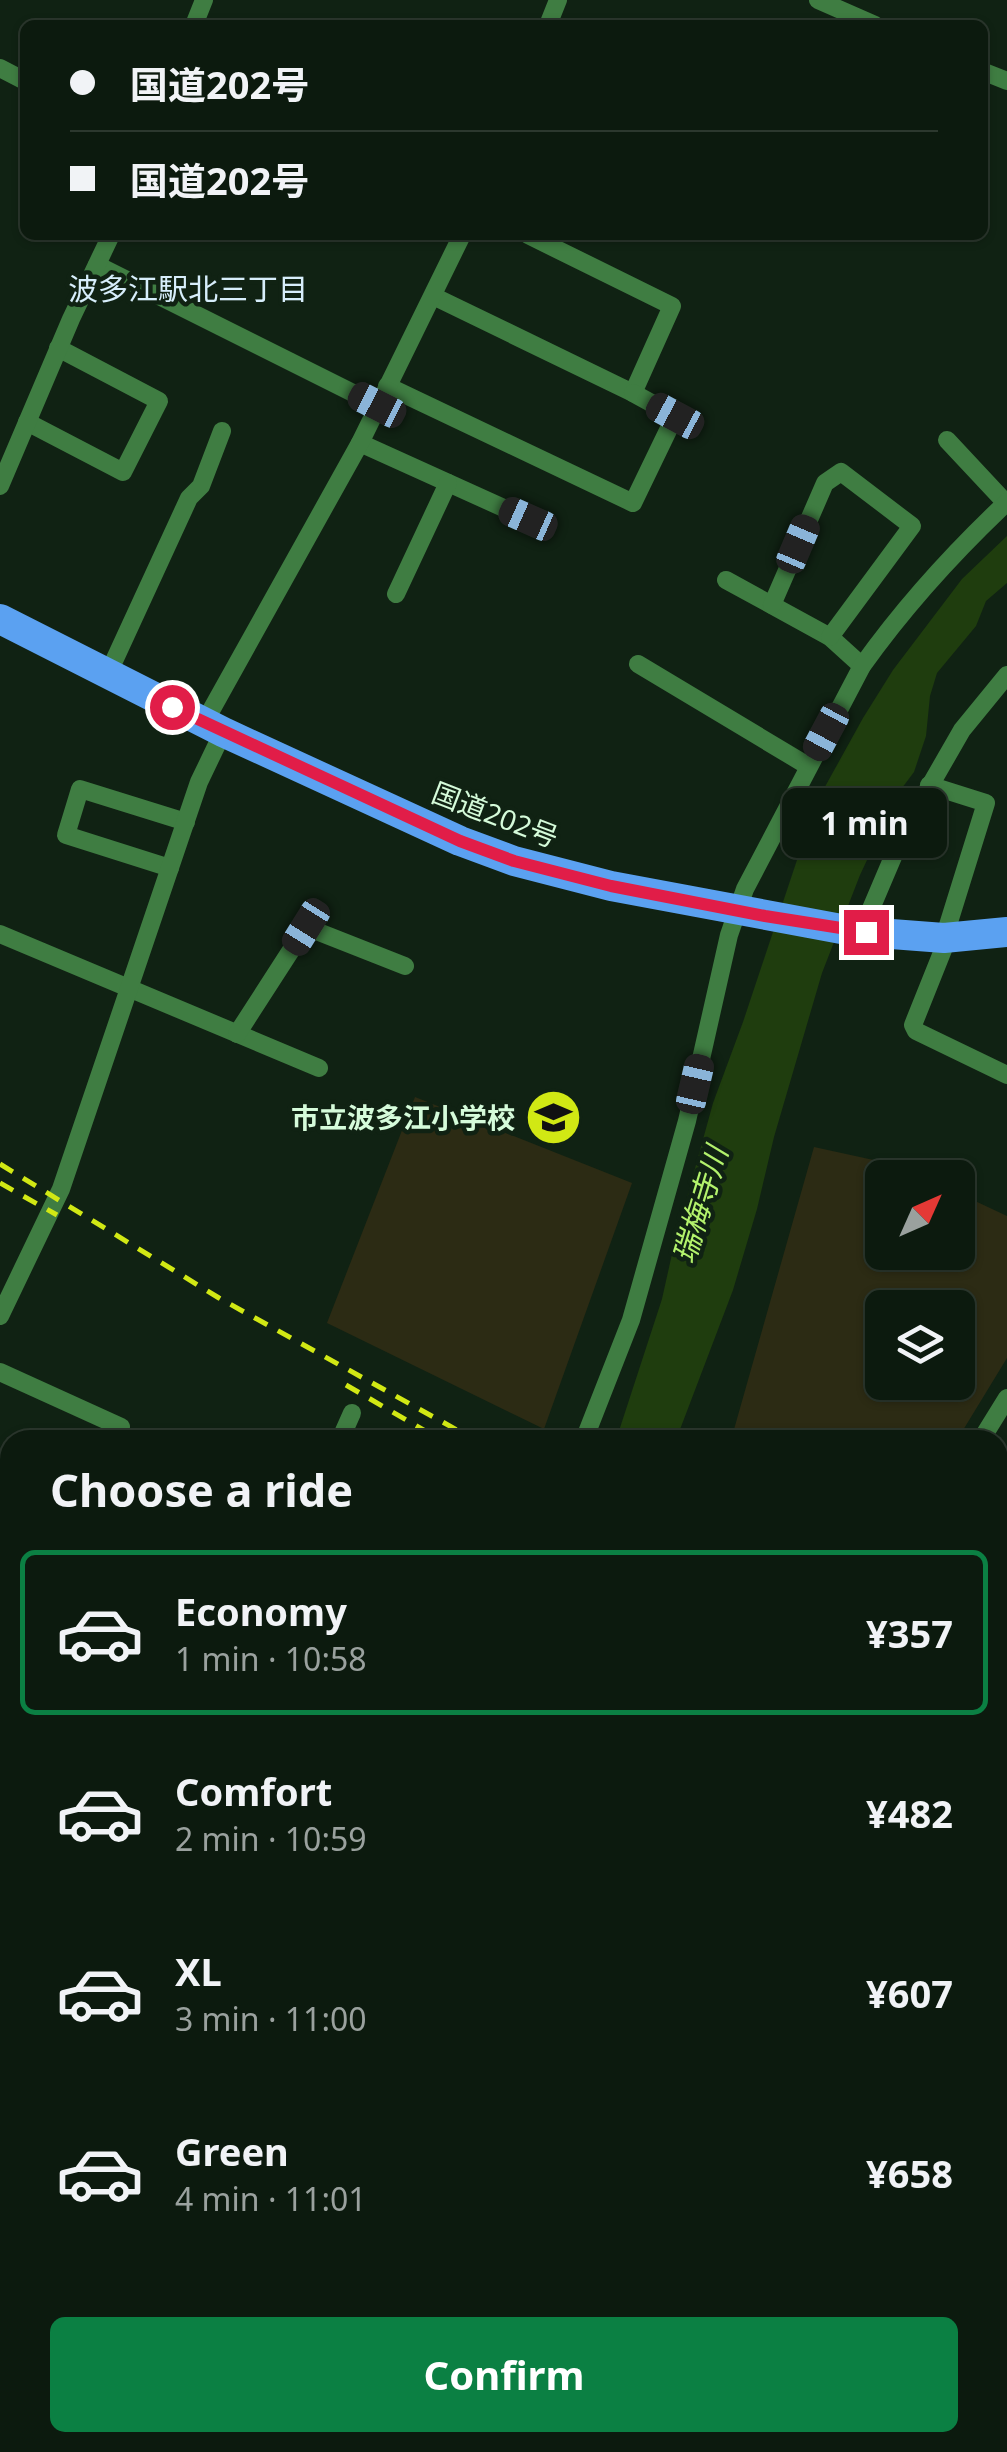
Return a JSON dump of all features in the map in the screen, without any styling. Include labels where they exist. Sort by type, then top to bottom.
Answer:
[{"type":"highway","name":"国道202号","points":[[0,619],[213,727],[460,841],[514,861],[611,886],[859,932],[944,938],[1007,932]]},
{"type":"street","points":[[818,0],[864,20]]},
{"type":"street","points":[[0,486],[109,240]]},
{"type":"street","points":[[0,1316],[61,1189],[186,822],[213,727],[460,240]]},
{"type":"street","points":[[538,240],[672,306],[632,393]]},
{"type":"street","points":[[97,265],[377,405]]},
{"type":"street","points":[[387,386],[634,503],[675,416],[433,296]]},
{"type":"street","points":[[27,422],[122,472],[159,401],[58,348]]},
{"type":"street","points":[[108,674],[189,498],[201,486],[222,430]]},
{"type":"street","points":[[588,1430],[631,1320],[686,1121],[729,935],[752,913],[746,889],[862,666],[959,549],[1006,502],[947,440]]},
{"type":"street","points":[[360,443],[528,519]]},
{"type":"street","points":[[772,605],[825,482],[841,472],[912,526],[830,637]]},
{"type":"street","points":[[396,594],[448,482]]},
{"type":"street","points":[[726,580],[830,637],[862,666]]},
{"type":"street","points":[[638,664],[808,766]]},
{"type":"street","points":[[859,932],[929,785],[962,730],[1000,694],[1007,675]]},
{"type":"street","points":[[929,785],[986,803],[943,950],[914,1025],[916,1031],[1007,1075]]},
{"type":"street","points":[[170,868],[66,835],[80,788],[186,822]]},
{"type":"street","points":[[237,1034],[306,927],[404,966]]},
{"type":"street","points":[[0,934],[319,1068]]},
{"type":"street","points":[[0,1372],[121,1427]]},
{"type":"street","points":[[987,1430],[1007,1398]]},
{"type":"street","points":[[345,1430],[352,1414]]},
{"type":"shaded area","points":[[415,1097],[632,1183],[544,1429],[327,1323]]},
{"type":"shaded area","points":[[814,1147],[874,1160],[865,1160],[865,1270],[975,1270],[975,1201],[1007,1216],[1007,1358],[963,1430],[734,1430]]},
{"type":"water","name":"瑞梅寺川","points":[[1007,536],[1007,583],[986,601],[976,626],[937,673],[926,736],[914,772],[899,792],[860,875],[822,973],[733,1290],[680,1430],[619,1430],[662,1299],[713,1103],[816,803],[893,670],[962,579]]},
{"type":"railway","points":[[0,1164],[219,1298],[457,1430]]},
{"type":"railway","points":[[0,1183],[57,1215]]},
{"type":"railway","points":[[346,1385],[424,1430]]},
{"type":"place","name":"市立波多江小学校","points":[[554,1118]]},
{"type":"district","name":"波多江駅北三丁目","points":[[188,290]]},
{"type":"route","points":[[172,707],[460,841],[514,861],[611,886],[866,932]]}]
